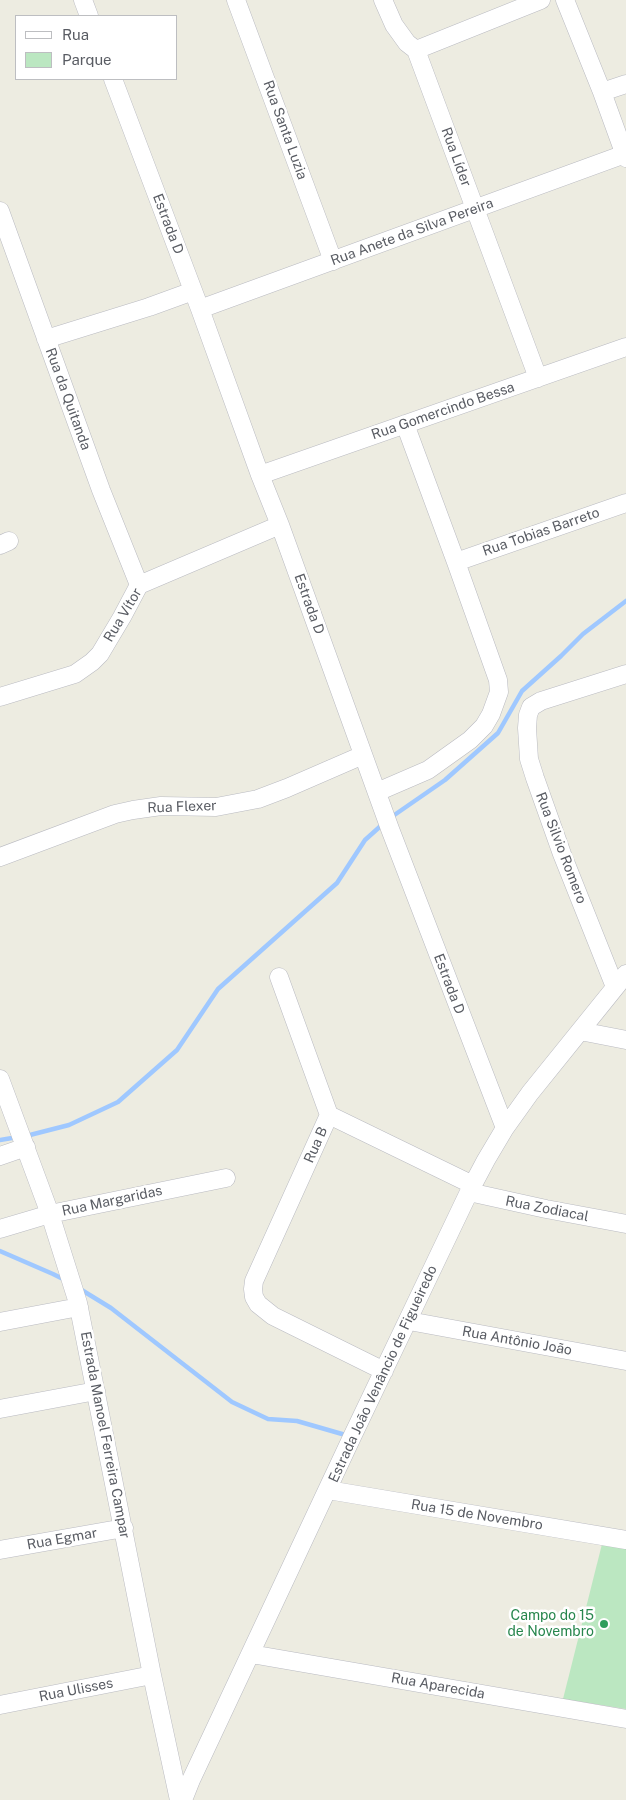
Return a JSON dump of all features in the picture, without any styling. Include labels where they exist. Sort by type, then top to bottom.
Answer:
[{"type":"street","points":[[83,0],[89,15]]},
{"type":"street","name":"Rua Santa Luzia","points":[[236,0],[333,260]]},
{"type":"street","name":"Rua Líder","points":[[383,0],[394,25],[407,43],[416,50],[538,378]]},
{"type":"street","points":[[416,50],[541,0]]},
{"type":"street","points":[[565,0],[602,92],[625,156]]},
{"type":"street","name":"Estrada D","points":[[113,80],[280,525],[390,829],[505,1128]]},
{"type":"street","points":[[602,92],[626,84]]},
{"type":"street","name":"Rua Anete da Silva Pereira","points":[[200,309],[625,156]]},
{"type":"street","name":"Rua da Quitanda","points":[[0,211],[101,490],[139,585]]},
{"type":"street","points":[[46,339],[149,308],[193,291]]},
{"type":"street","name":"Rua Gomercindo Bessa","points":[[260,475],[626,346]]},
{"type":"street","points":[[379,797],[428,770],[470,740],[484,726],[491,714],[499,692],[498,680],[405,424]]},
{"type":"street","name":"Rua Tobias Barreto","points":[[456,562],[626,503]]},
{"type":"street","name":"Rua Vítor","points":[[0,697],[75,674],[92,662],[100,654],[139,585],[280,525]]},
{"type":"street","name":"Rua Silvio Romero","points":[[620,980],[562,854],[529,760],[526,728],[531,706],[541,701],[626,674]]},
{"type":"street","name":"Rua Flexer","points":[[0,857],[115,814],[161,806],[216,807],[258,799],[364,755]]},
{"type":"street","name":"Rua B","points":[[279,977],[329,1115],[254,1281],[254,1297],[258,1304],[273,1316],[384,1371]]},
{"type":"street","name":"Estrada João Venâncio de Figueiredo","points":[[183,1800],[471,1189],[505,1128],[530,1093],[620,980]]},
{"type":"street","points":[[580,1031],[626,1040]]},
{"type":"street","name":"Estrada Manoel Ferreira Campar","points":[[0,1079],[50,1214],[78,1305],[179,1800]]},
{"type":"street","name":"Rua Zodiacal","points":[[329,1115],[471,1189],[546,1209],[626,1224]]},
{"type":"street","points":[[0,1156],[26,1147]]},
{"type":"street","name":"Rua Margaridas","points":[[2,1229],[50,1214],[226,1178]]},
{"type":"street","points":[[0,1322],[78,1305]]},
{"type":"street","name":"Rua Antônio João","points":[[408,1321],[626,1361]]},
{"type":"street","points":[[0,1409],[96,1391]]},
{"type":"street","name":"Rua 15 de Novembro","points":[[328,1490],[626,1540]]},
{"type":"street","name":"Rua Egmar","points":[[0,1550],[124,1528]]},
{"type":"street","name":"Rua Aparecida","points":[[251,1654],[626,1719]]},
{"type":"street","name":"Rua Ulisses","points":[[0,1705],[152,1675]]},
{"type":"green space","name":"Campo do 15 de Novembro","points":[[602,1544],[626,1548],[626,1709],[563,1699]]},
{"type":"waterway","points":[[390,818],[445,780],[498,733],[522,691],[583,634],[626,601]]},
{"type":"waterway","points":[[26,1136],[69,1125],[118,1102],[177,1050],[218,989],[337,883],[365,840],[384,823]]},
{"type":"waterway","points":[[0,1140],[18,1137]]},
{"type":"waterway","points":[[0,1251],[65,1280]]},
{"type":"waterway","points":[[80,1289],[111,1308],[232,1402],[268,1419],[297,1421],[349,1436]]},
{"type":"place","name":"Campo do 15 de Novembro","points":[[604,1624]]}]
